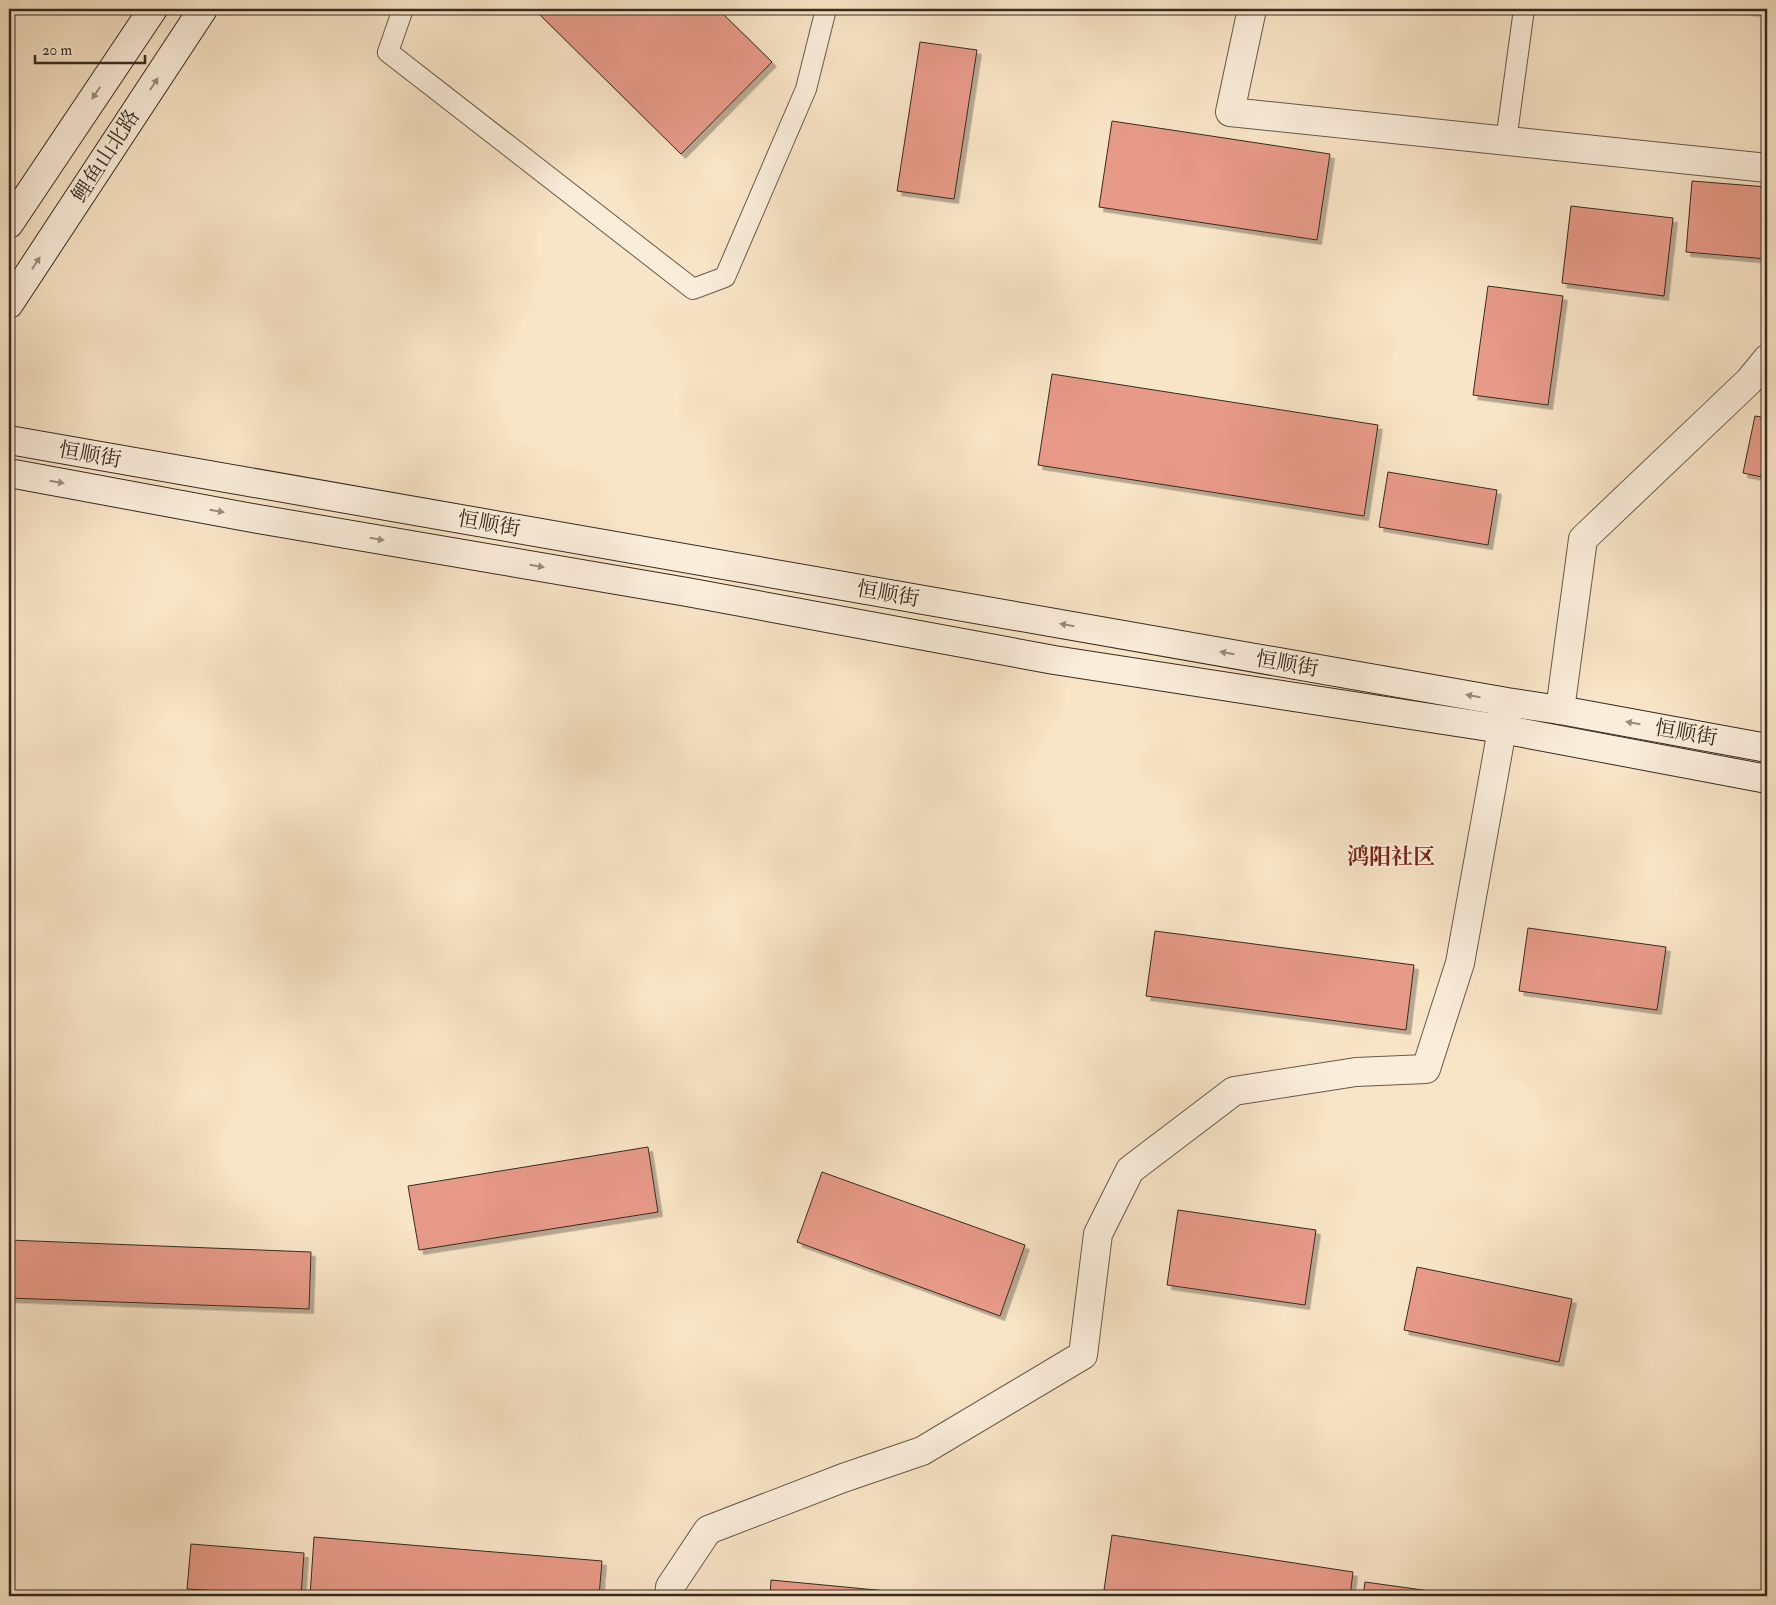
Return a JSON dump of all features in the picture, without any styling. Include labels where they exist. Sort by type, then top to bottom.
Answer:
[{"type":"street","name":"鲤鱼山北路","points":[[9,224],[153,9]]},
{"type":"street","name":"鲤鱼山北路","points":[[9,304],[204,9]]},
{"type":"street","points":[[1252,9],[1230,112],[1767,168]]},
{"type":"street","points":[[1560,710],[1583,539],[1749,381],[1767,359]]},
{"type":"street","name":"恒顺街","points":[[9,440],[1560,710],[1767,748]]},
{"type":"street","name":"恒顺街","points":[[9,473],[258,519],[687,592],[1054,660],[1502,729],[1767,779]]},
{"type":"street","points":[[669,1596],[670,1587],[708,1530],[843,1478],[922,1451],[1083,1355],[1098,1234],[1130,1170],[1234,1091],[1356,1072],[1426,1069],[1460,964],[1507,702]]},
{"type":"lane","points":[[403,9],[388,52],[693,289],[725,277],[806,89],[826,9]]},
{"type":"lane","points":[[1506,141],[1524,9]]},
{"type":"building","points":[[534,9],[718,9],[772,62],[681,154]]},
{"type":"building","points":[[1731,9],[1767,9],[1767,13]]},
{"type":"building","points":[[920,42],[977,50],[954,199],[897,191]]},
{"type":"building","points":[[1112,121],[1330,154],[1317,240],[1099,207]]},
{"type":"building","points":[[1692,181],[1767,187],[1767,259],[1686,252]]},
{"type":"building","points":[[1571,206],[1673,218],[1664,296],[1562,283]]},
{"type":"building","points":[[1488,286],[1563,296],[1548,405],[1473,395]]},
{"type":"building","points":[[1052,374],[1378,425],[1364,516],[1038,465]]},
{"type":"building","points":[[1755,416],[1767,418],[1767,478],[1743,473]]},
{"type":"building","points":[[1388,472],[1497,490],[1488,545],[1379,527]]},
{"type":"building","points":[[1528,928],[1666,947],[1657,1010],[1519,991]]},
{"type":"building","points":[[1155,931],[1414,965],[1406,1030],[1146,996]]},
{"type":"building","points":[[648,1147],[658,1212],[419,1250],[408,1186]]},
{"type":"building","points":[[822,1172],[1025,1245],[1000,1316],[797,1242]]},
{"type":"building","points":[[1178,1210],[1316,1230],[1305,1305],[1167,1285]]},
{"type":"building","points":[[9,1240],[311,1252],[309,1309],[9,1298]]},
{"type":"building","points":[[1417,1267],[1572,1299],[1559,1362],[1404,1330]]},
{"type":"building","points":[[1112,1535],[1353,1572],[1350,1596],[1147,1596],[1104,1590]]},
{"type":"building","points":[[314,1537],[602,1561],[599,1596],[310,1596]]},
{"type":"building","points":[[191,1544],[304,1553],[301,1596],[187,1589]]},
{"type":"building","points":[[771,1580],[929,1595],[929,1596],[770,1596]]},
{"type":"building","points":[[1365,1582],[1466,1596],[1363,1596]]},
{"type":"district","name":"鸿阳社区","points":[[1391,857]]}]
